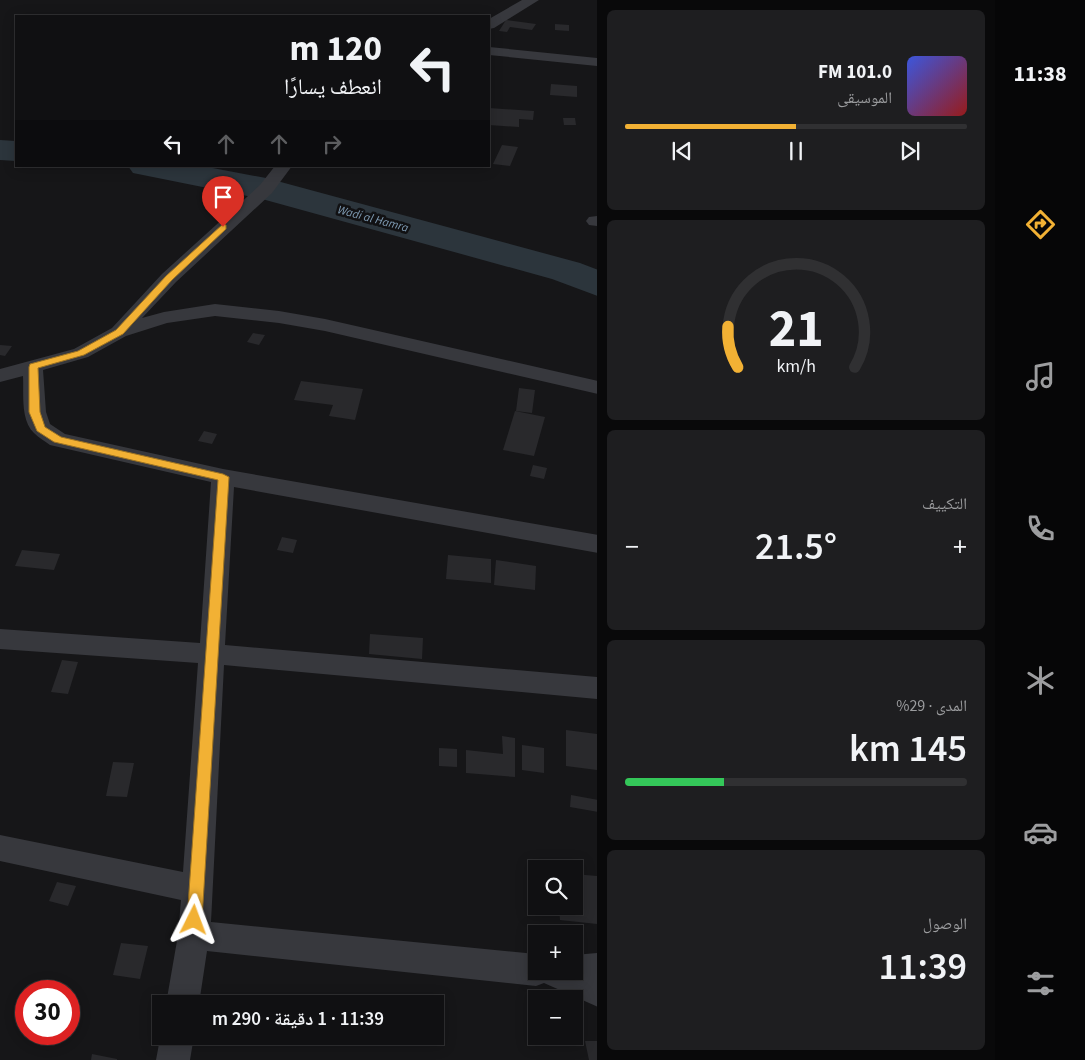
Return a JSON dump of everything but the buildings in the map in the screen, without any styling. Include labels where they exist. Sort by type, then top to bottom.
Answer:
[{"type":"street","points":[[490,24],[532,0]]},
{"type":"street","points":[[490,51],[597,62]]},
{"type":"street","points":[[120,332],[169,278],[237,214],[266,190],[283,167]]},
{"type":"street","points":[[0,376],[81,353],[120,332],[164,318],[215,310],[279,317],[325,325],[597,388]]},
{"type":"street","points":[[34,367],[35,412],[41,428],[58,440],[223,477],[597,544]]},
{"type":"street","points":[[184,995],[194,935],[223,477]]},
{"type":"street","points":[[0,640],[213,654],[597,688]]},
{"type":"street","points":[[0,848],[196,889]]},
{"type":"street","points":[[194,935],[528,969]]},
{"type":"street","points":[[583,970],[597,969]]},
{"type":"street","points":[[575,980],[597,990]]},
{"type":"street","points":[[173,1060],[176,1045]]},
{"type":"waterway","name":"Wadi al Hamra","points":[[0,150],[15,151]]},
{"type":"waterway","name":"Wadi al Hamra","points":[[150,167],[266,189],[566,271],[597,284]]},
{"type":"route","points":[[194,920],[213,654],[223,477],[58,440],[41,428],[35,412],[34,367],[81,353],[101,344],[120,332],[156,291],[223,227]]}]
